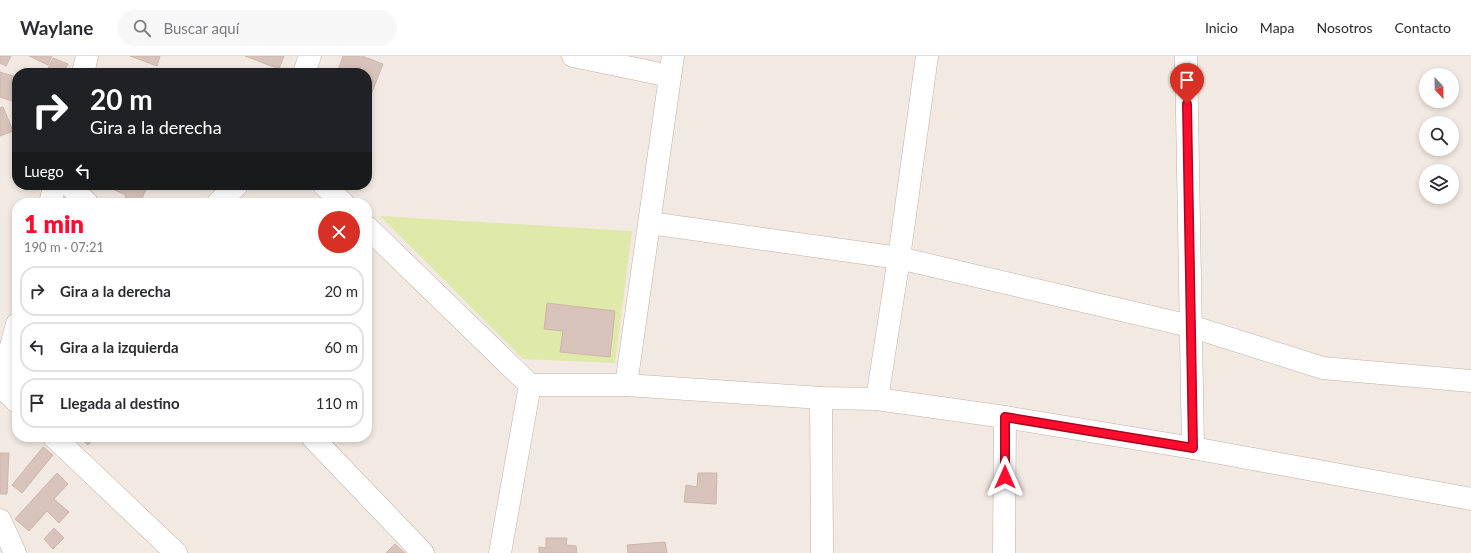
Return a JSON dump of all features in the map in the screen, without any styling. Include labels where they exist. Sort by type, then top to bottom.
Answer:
[{"type":"street","points":[[83,68],[87,56]]},
{"type":"street","points":[[306,68],[310,56]]},
{"type":"street","points":[[573,56],[672,66],[626,385]]},
{"type":"street","points":[[877,399],[899,258],[926,56]]},
{"type":"street","points":[[1186,56],[1193,448]]},
{"type":"street","points":[[74,190],[82,198]]},
{"type":"street","points":[[223,198],[232,190]]},
{"type":"street","points":[[329,190],[338,198]]},
{"type":"street","points":[[650,223],[899,258],[1190,326],[1323,368],[1471,381]]},
{"type":"street","points":[[372,231],[530,385],[626,385],[821,398],[877,399],[1005,417],[1193,448],[1471,499]]},
{"type":"street","points":[[12,342],[0,386],[12,397]]},
{"type":"street","points":[[500,553],[530,385]]},
{"type":"street","points":[[821,398],[822,553]]},
{"type":"street","points":[[1004,553],[1005,417]]},
{"type":"street","points":[[59,442],[176,553]]},
{"type":"street","points":[[317,442],[423,553]]},
{"type":"street","points":[[0,520],[15,553]]},
{"type":"green space","points":[[380,216],[632,231],[615,363],[523,359]]},
{"type":"building","points":[[0,56],[11,56],[6,66],[0,63]]},
{"type":"building","points":[[29,56],[52,56],[48,65]]},
{"type":"building","points":[[130,56],[160,56],[157,66]]},
{"type":"building","points":[[245,56],[284,56],[279,68]]},
{"type":"building","points":[[343,56],[362,56],[383,64],[372,92],[372,68],[339,68]]},
{"type":"building","points":[[53,58],[68,64],[66,68],[48,68]]},
{"type":"building","points":[[0,72],[12,76],[12,101],[0,97]]},
{"type":"building","points":[[3,107],[12,131],[0,136],[0,108]]},
{"type":"building","points":[[114,190],[146,190],[142,198],[125,198],[126,195]]},
{"type":"building","points":[[547,303],[615,311],[610,357],[560,352],[563,331],[544,329]]},
{"type":"building","points":[[43,447],[53,455],[22,493],[12,485]]},
{"type":"building","points":[[0,453],[9,453],[7,494],[0,494]]},
{"type":"building","points":[[57,473],[68,484],[54,499],[69,512],[59,523],[47,511],[29,531],[15,519]]},
{"type":"building","points":[[698,473],[717,473],[716,504],[684,502],[686,485],[697,487]]},
{"type":"building","points":[[54,528],[64,538],[53,549],[44,539]]},
{"type":"building","points":[[546,538],[567,538],[566,545],[576,546],[577,553],[539,553],[539,547],[546,548]]},
{"type":"building","points":[[665,542],[667,553],[628,553],[627,545]]},
{"type":"building","points":[[395,544],[405,553],[386,553]]},
{"type":"route","points":[[1005,477],[1005,417],[1193,448],[1187,104]]}]
